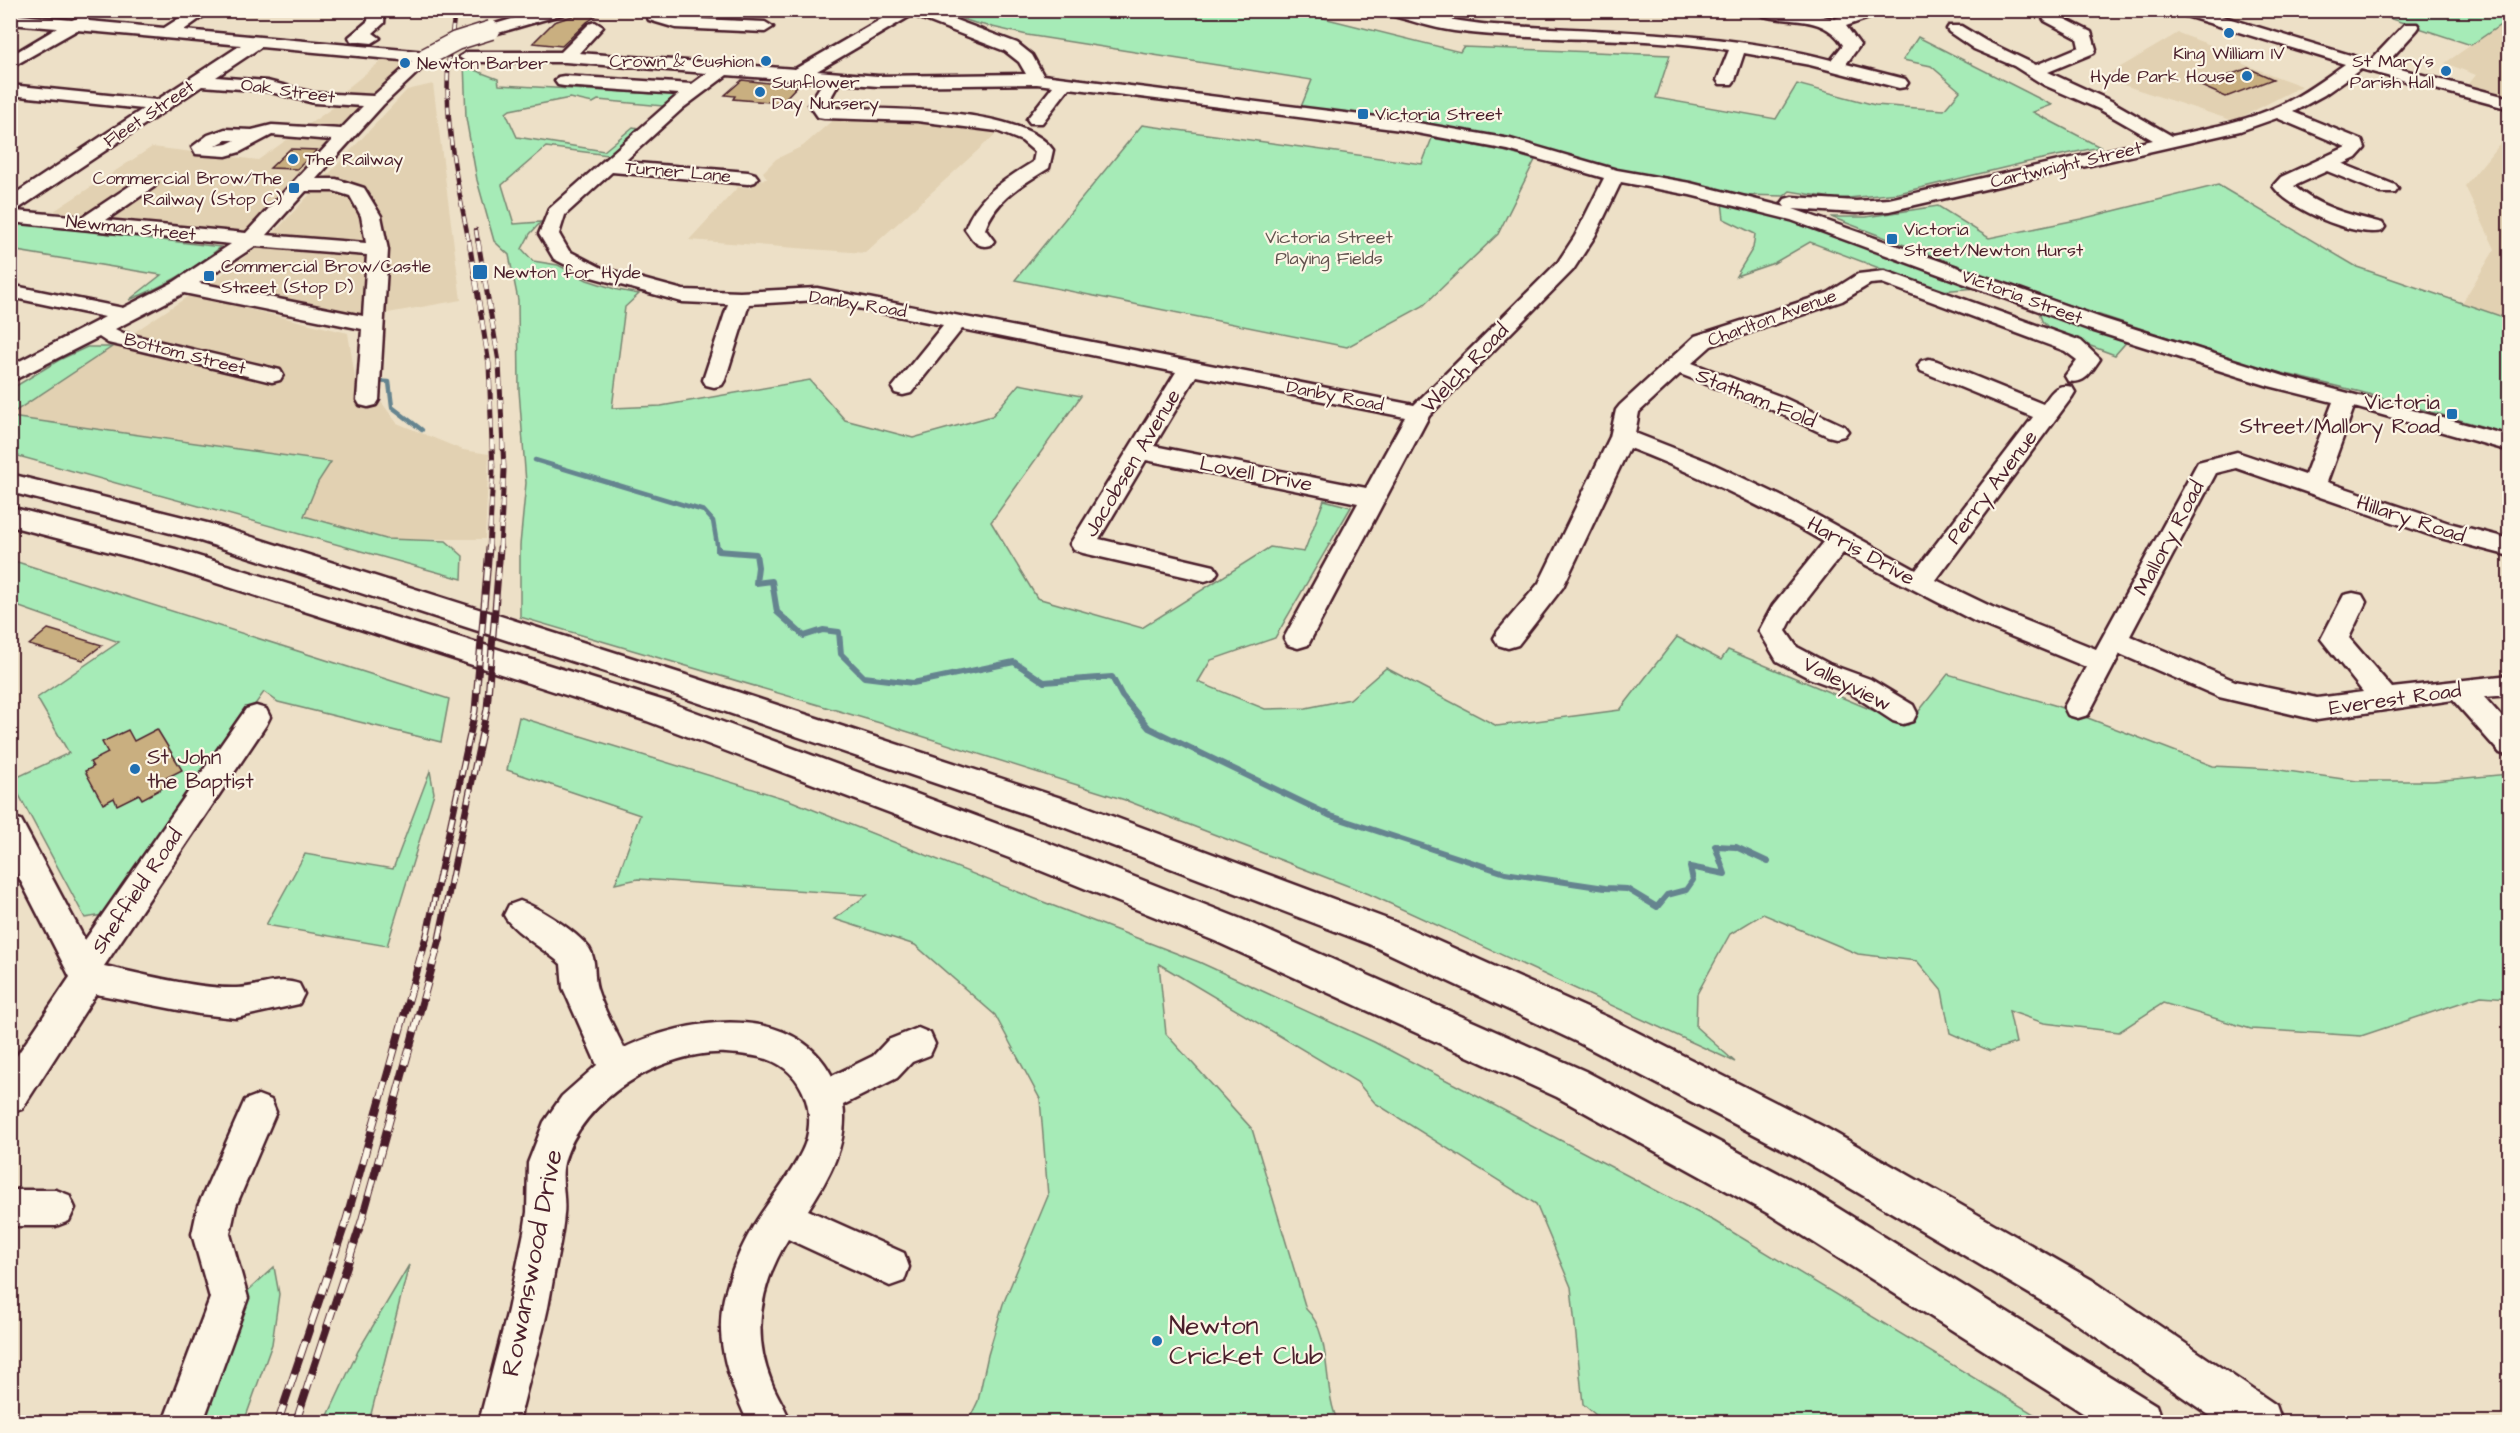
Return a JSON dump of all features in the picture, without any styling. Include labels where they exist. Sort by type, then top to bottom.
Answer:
[{"type":"highway","points":[[10,483],[201,531],[681,686],[1015,796],[1382,933],[1593,1030],[1811,1142],[2076,1296],[2259,1422]]},
{"type":"highway","points":[[10,516],[164,556],[659,712],[1144,895],[1228,930],[1582,1089],[1784,1199],[2139,1422]]},
{"type":"street","points":[[10,63],[98,10]]},
{"type":"street","points":[[166,34],[204,10]]},
{"type":"street","points":[[357,37],[376,23],[378,10]]},
{"type":"street","points":[[10,375],[182,286],[251,240],[377,101],[426,57],[456,41],[561,10]]},
{"type":"street","name":"Danby Road","points":[[773,10],[765,27],[726,69],[696,90],[556,213],[549,234],[561,255],[595,272],[682,296],[740,298],[817,294],[1419,413]]},
{"type":"street","points":[[798,75],[911,10],[1011,47],[1026,59],[1037,79]]},
{"type":"street","points":[[1389,10],[1452,26],[1625,35],[1738,48],[1835,66],[1899,83]]},
{"type":"street","points":[[1527,30],[1537,10]]},
{"type":"street","points":[[1762,10],[1811,18],[1833,25],[1848,34],[1852,45],[1835,66]]},
{"type":"street","points":[[1833,25],[1878,10]]},
{"type":"street","points":[[2182,10],[2366,65],[2510,104]]},
{"type":"street","points":[[2236,26],[2248,10]]},
{"type":"street","points":[[654,17],[676,23],[765,27]]},
{"type":"street","points":[[2034,71],[2059,63],[2088,49],[2085,35],[2051,18]]},
{"type":"street","name":"Victoria Street","points":[[10,19],[426,57],[565,57],[834,78],[976,86],[1037,79],[1066,81],[1401,125],[1510,145],[1616,175],[1690,189],[1834,227],[2016,296],[2256,375],[2510,444]]},
{"type":"street","points":[[565,57],[595,27]]},
{"type":"street","name":"Cartwright Street","points":[[1757,205],[1788,202],[1856,207],[1889,205],[2240,126],[2277,112],[2366,65],[2411,27]]},
{"type":"street","points":[[1955,29],[1980,45],[2020,62],[2050,81],[2104,105],[2170,142]]},
{"type":"street","name":"Fleet Street","points":[[10,206],[257,42]]},
{"type":"street","points":[[1726,80],[1738,48]]},
{"type":"street","points":[[834,78],[818,104],[824,113],[917,116],[1000,126],[1028,137],[1044,150],[1042,164],[996,195],[978,216],[975,229],[984,241]]},
{"type":"street","name":"Oak Street","points":[[198,81],[267,86],[314,98],[377,101]]},
{"type":"street","points":[[564,81],[696,90]]},
{"type":"street","points":[[1036,119],[1066,81]]},
{"type":"street","points":[[10,90],[161,106]]},
{"type":"street","points":[[2277,112],[2355,144],[2356,148],[2349,154],[2288,181],[2283,186],[2294,195],[2337,218],[2361,226],[2375,227]]},
{"type":"street","points":[[252,136],[272,130],[346,135]]},
{"type":"street","points":[[2327,164],[2388,189]]},
{"type":"street","name":"Turner Lane","points":[[608,166],[748,177]]},
{"type":"street","name":"Welch Road","points":[[1298,638],[1419,413],[1566,266],[1585,236],[1616,175]]},
{"type":"street","points":[[86,224],[147,183]]},
{"type":"street","points":[[303,185],[336,185],[357,192],[370,216],[378,250],[368,400]]},
{"type":"street","name":"Newman Street","points":[[10,216],[378,250]]},
{"type":"street","name":"Charlton Avenue","points":[[1508,638],[1551,587],[1622,437],[1628,410],[1703,341],[1835,297],[1865,278],[1884,278],[2073,346],[2089,359],[2070,384]]},
{"type":"street","points":[[182,286],[373,325]]},
{"type":"street","points":[[10,291],[126,315]]},
{"type":"street","points":[[1996,318],[2016,296]]},
{"type":"street","points":[[714,380],[740,298]]},
{"type":"street","points":[[903,388],[957,322]]},
{"type":"street","name":"Bottom Street","points":[[99,329],[116,338],[272,375]]},
{"type":"street","name":"Statham Fold","points":[[1677,365],[1774,402],[1836,431]]},
{"type":"street","points":[[1929,366],[2047,414]]},
{"type":"street","name":"Jacobsen Avenue","points":[[1190,368],[1083,544],[1205,572]]},
{"type":"street","name":"Perry Avenue","points":[[1920,583],[2070,384]]},
{"type":"street","points":[[2313,487],[2346,398]]},
{"type":"street","name":"Harris Drive","points":[[1622,437],[1700,467],[1780,506],[1839,540],[1983,614],[2108,651]]},
{"type":"street","name":"Lovell Drive","points":[[1139,451],[1374,498]]},
{"type":"street","name":"Mallory Road","points":[[2078,707],[2207,467],[2237,460],[2313,487]]},
{"type":"street","name":"Hillary Road","points":[[2313,487],[2442,530],[2510,548]]},
{"type":"street","name":"Valleyview","points":[[1839,540],[1782,612],[1772,631],[1787,654],[1819,671],[1860,686],[1904,713]]},
{"type":"street","points":[[2353,602],[2336,639],[2386,700]]},
{"type":"street","name":"Everest Road","points":[[2108,651],[2229,690],[2317,710],[2459,689],[2510,685]]},
{"type":"street","points":[[2459,689],[2510,745]]},
{"type":"street","name":"Sheffield Road","points":[[10,1096],[86,973],[256,717]]},
{"type":"street","points":[[10,829],[86,973],[199,999],[236,1003],[287,993]]},
{"type":"street","points":[[520,915],[556,939],[577,958],[580,988],[616,1069]]},
{"type":"street","name":"Rowanswood Drive","points":[[499,1422],[526,1316],[542,1234],[546,1211],[546,1164],[552,1146],[573,1112],[600,1082],[616,1069],[646,1054],[676,1044],[736,1037],[769,1043],[797,1057],[816,1080],[824,1097],[827,1115],[826,1134],[821,1154],[812,1173],[757,1258],[748,1281],[738,1328],[751,1380],[760,1406],[770,1422]]},
{"type":"street","points":[[824,1097],[885,1067],[900,1051],[918,1044]]},
{"type":"street","points":[[183,1422],[229,1298],[212,1234],[217,1206],[258,1112]]},
{"type":"street","points":[[10,1208],[56,1208]]},
{"type":"street","points":[[782,1217],[890,1267]]},
{"type":"shaded area","points":[[2509,19],[2509,97],[2468,85],[2476,75],[2445,63]]},
{"type":"shaded area","points":[[2178,33],[2232,53],[2243,64],[2302,86],[2234,121],[2102,78]]},
{"type":"shaded area","points":[[385,58],[409,61],[361,108],[245,234],[54,211],[152,147],[258,160],[338,104],[345,90]]},
{"type":"shaded area","points":[[433,84],[461,300],[354,319],[210,284],[270,237],[407,90]]},
{"type":"shaded area","points":[[835,118],[932,124],[998,132],[865,253],[689,240],[738,187],[750,188],[758,180],[767,179],[763,172],[776,159],[803,146]]},
{"type":"shaded area","points":[[2509,132],[2509,319],[2462,303],[2495,249],[2465,186]]},
{"type":"shaded area","points":[[190,295],[348,333],[360,408],[382,403],[397,423],[463,450],[489,454],[485,539],[386,539],[304,516],[318,482],[330,462],[11,417],[11,414]]},
{"type":"green space","points":[[1291,10],[1460,52],[1463,47],[1670,55],[1656,98],[1776,119],[1797,84],[1875,105],[1944,110],[1960,91],[1931,66],[1903,60],[1918,37],[2052,105],[2033,112],[2100,147],[1899,193],[1838,199],[1790,191],[1784,196],[1742,195],[1625,171],[1511,139],[1420,122],[1301,107],[1312,80],[1027,35],[975,23],[938,11]]},
{"type":"green space","points":[[2367,11],[2509,11],[2509,19],[2471,45]]},
{"type":"green space","points":[[472,61],[474,70],[498,79],[499,85],[676,95],[663,106],[598,100],[593,103],[570,98],[510,110],[506,113],[517,137],[604,151],[633,127],[639,128],[608,155],[546,147],[502,185],[514,224],[541,222],[530,234],[522,249],[533,261],[558,265],[587,280],[639,294],[625,307],[612,408],[661,406],[810,380],[845,420],[913,438],[992,416],[1019,384],[1081,396],[991,522],[1037,598],[1142,628],[1270,547],[1304,552],[1324,500],[1351,507],[1275,638],[1211,660],[1198,682],[1265,709],[1306,708],[1350,699],[1386,668],[1497,726],[1620,710],[1677,637],[1721,660],[1728,650],[1908,725],[1948,674],[2054,705],[2213,766],[2273,769],[2357,781],[2433,781],[2509,774],[2509,998],[2481,996],[2361,1036],[2251,1029],[2163,1003],[2119,1032],[2044,1023],[2009,1011],[2016,1043],[1990,1051],[1950,1033],[1942,991],[1917,961],[1858,954],[1763,914],[1730,934],[1697,994],[1696,1027],[1735,1062],[1369,894],[1125,800],[880,723],[520,617],[520,545],[526,483],[519,390],[518,300],[509,255],[494,241],[477,180],[466,118],[464,62]]},
{"type":"green space","name":"Victoria Street Playing Fields","points":[[1142,125],[1422,164],[1432,138],[1503,151],[1535,160],[1498,234],[1423,306],[1347,347],[1015,280]]},
{"type":"green space","points":[[2218,185],[2357,267],[2509,319],[2509,434],[2361,392],[2265,369],[2017,288],[1831,217],[1866,217],[1938,206],[1989,238],[2081,219]]},
{"type":"green space","points":[[1722,202],[1833,233],[1977,288],[1940,291],[1810,242],[1774,263],[1736,276],[1753,248],[1755,234],[1724,219]]},
{"type":"green space","points":[[10,222],[221,247],[177,277],[129,300],[161,275],[11,250]]},
{"type":"green space","points":[[2038,309],[2129,339],[2115,355],[2053,332],[2042,321]]},
{"type":"green space","points":[[87,347],[112,347],[11,414],[11,389],[59,360]]},
{"type":"green space","points":[[11,417],[331,462],[318,482],[304,516],[386,539],[446,541],[463,556],[462,579],[11,454]]},
{"type":"green space","points":[[11,560],[449,699],[441,742],[278,702],[264,692],[103,915],[85,918],[11,780],[69,753],[37,698],[119,642],[11,604]]},
{"type":"green space","points":[[519,717],[789,800],[1199,962],[1374,1042],[1714,1221],[2047,1422],[1604,1422],[1583,1404],[1571,1287],[1536,1204],[1375,1103],[1357,1082],[1159,964],[1166,1034],[1252,1129],[1306,1309],[1320,1333],[1333,1409],[1338,1422],[968,1422],[978,1401],[1003,1304],[1048,1196],[1040,1099],[995,1015],[915,945],[834,919],[867,895],[638,879],[615,884],[640,815],[507,770]]},
{"type":"green space","points":[[430,771],[434,793],[387,946],[266,925],[305,854],[393,869]]},
{"type":"green space","points":[[409,1265],[369,1422],[325,1422],[358,1351]]},
{"type":"green space","points":[[274,1267],[279,1294],[272,1344],[244,1422],[194,1422],[240,1298]]},
{"type":"building","points":[[591,10],[605,10],[587,22],[562,46],[533,43],[554,22]]},
{"type":"building","name":"Hyde Park House","points":[[2248,68],[2273,79],[2226,97],[2201,86]]},
{"type":"building","name":"Sunflower Day Nursery","points":[[742,80],[797,86],[781,103],[733,99],[735,96],[725,95]]},
{"type":"building","name":"The Railway","points":[[290,149],[317,150],[297,169],[270,168]]},
{"type":"building","points":[[48,629],[102,645],[83,660],[29,645]]},
{"type":"building","name":"St John the Baptist","points":[[157,729],[182,770],[166,778],[170,784],[142,799],[139,794],[117,805],[114,798],[103,804],[85,771],[93,767],[90,762],[108,753],[102,742],[128,730],[134,741]]},
{"type":"waterway","points":[[374,381],[389,382],[392,407],[422,430]]},
{"type":"waterway","points":[[535,460],[704,511],[713,521],[718,550]]},
{"type":"waterway","points":[[718,550],[756,554],[758,567],[756,583],[772,581],[777,612],[804,636],[823,630],[839,632],[841,654],[864,677],[913,683],[1014,662],[1044,682],[1112,677],[1122,696],[1149,728],[1331,816],[1505,873],[1605,888],[1627,889],[1657,907],[1667,895],[1686,890],[1693,880],[1690,867],[1725,874],[1715,846],[1736,847],[1768,862]]},
{"type":"railway","points":[[455,10],[448,69],[448,113],[453,157],[469,243]]},
{"type":"railway","points":[[476,230],[478,243]]},
{"type":"railway","points":[[469,241],[489,364],[493,472],[489,550]]},
{"type":"railway","points":[[478,241],[499,362],[504,470],[500,550]]},
{"type":"railway","points":[[426,939],[475,711],[489,548]]},
{"type":"railway","points":[[439,939],[487,709],[500,548]]},
{"type":"railway","points":[[278,1422],[346,1221],[426,938]]},
{"type":"railway","points":[[296,1422],[362,1220],[440,938]]},
{"type":"place","name":"King William IV","points":[[2229,33]]},
{"type":"place","name":"Crown & Cushion","points":[[766,61]]},
{"type":"place","name":"Newton Barber","points":[[405,63]]},
{"type":"place","name":"St Mary's Parish Hall","points":[[2446,71]]},
{"type":"place","name":"Hyde Park House","points":[[2247,76]]},
{"type":"place","name":"Sunflower Day Nursery","points":[[760,92]]},
{"type":"place","name":"Victoria Street","points":[[1363,114]]},
{"type":"place","name":"The Railway","points":[[293,159]]},
{"type":"place","name":"Commercial Brow/The Railway (Stop C)","points":[[294,188]]},
{"type":"place","name":"Victoria Street/Newton Hurst","points":[[1892,239]]},
{"type":"place","name":"Newton for Hyde","points":[[480,272]]},
{"type":"place","name":"Commercial Brow/Castle Street (Stop D)","points":[[209,276]]},
{"type":"place","name":"Victoria Street/Mallory Road","points":[[2452,414]]},
{"type":"place","name":"St John the Baptist","points":[[135,769]]},
{"type":"place","name":"Newton Cricket Club","points":[[1157,1341]]}]
